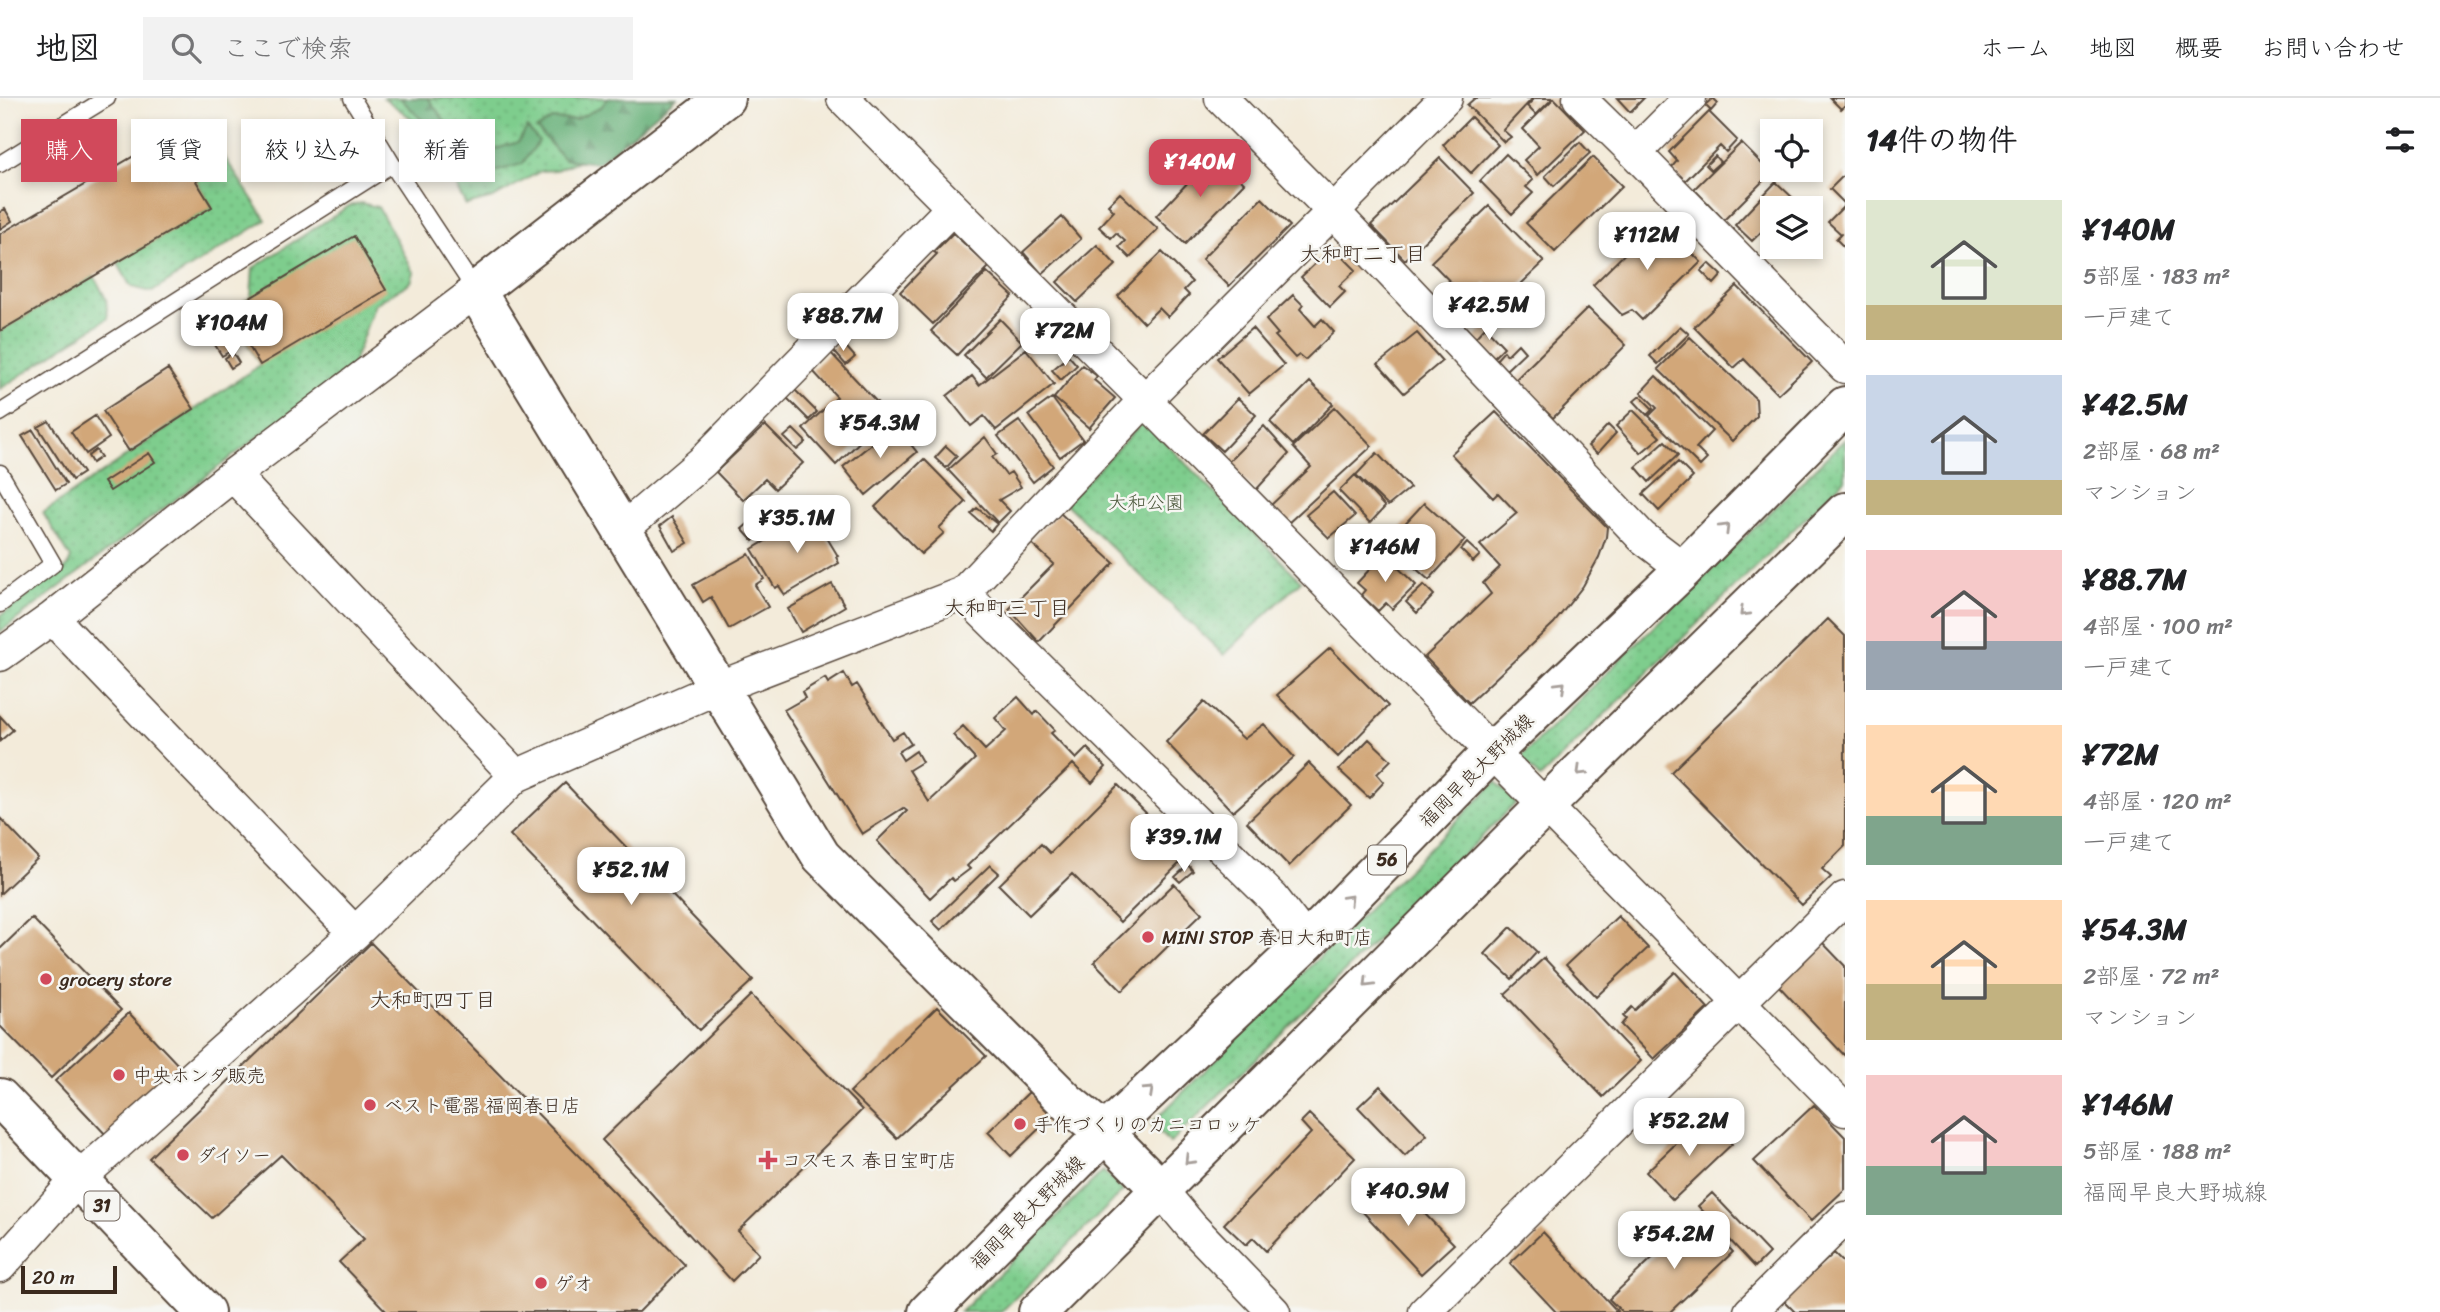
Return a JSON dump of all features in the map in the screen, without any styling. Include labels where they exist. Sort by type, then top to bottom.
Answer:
[{"type":"main road","points":[[725,98],[476,290],[821,856],[1067,1102],[1105,1133],[1160,1189]]},
{"type":"main road","name":"福岡早良大野城線","points":[[928,1312],[1105,1133],[1307,942],[1492,752],[1684,569],[1845,406]]},
{"type":"main road","points":[[1038,1312],[1545,806],[1845,512]]},
{"type":"main road","name":"31","points":[[0,1098],[205,1312]]},
{"type":"street","points":[[843,98],[1145,400],[1845,1110]]},
{"type":"street","points":[[1221,98],[1333,211],[1642,537],[1684,569]]},
{"type":"street","points":[[0,1266],[77,1180],[355,933],[516,776],[717,688],[963,593],[1145,400],[1446,98]]},
{"type":"street","points":[[1579,98],[1845,367]]},
{"type":"street","points":[[1635,153],[1690,98]]},
{"type":"street","points":[[622,530],[702,462],[952,208]]},
{"type":"street","points":[[0,654],[52,618],[233,475],[476,290]]},
{"type":"street","points":[[233,475],[516,776]]},
{"type":"street","points":[[963,593],[1273,898],[1307,942]]},
{"type":"street","points":[[52,618],[355,933]]},
{"type":"street","points":[[1425,1312],[1845,898]]},
{"type":"street","points":[[1160,1189],[1191,1226],[1274,1312]]},
{"type":"street","points":[[1750,1312],[1845,1219]]},
{"type":"lane","points":[[0,164],[107,98]]},
{"type":"lane","points":[[352,98],[392,164],[476,290]]},
{"type":"lane","points":[[0,413],[392,164]]},
{"type":"lane","points":[[0,473],[53,564],[0,604]]},
{"type":"green space","points":[[384,98],[675,98],[587,157],[556,170],[541,171],[493,198],[466,205],[453,182],[495,182],[495,119],[412,119]]},
{"type":"green space","points":[[400,98],[428,98],[443,119],[421,119]]},
{"type":"green space","points":[[608,98],[676,98],[598,163],[564,159],[537,129],[552,119],[575,120],[601,107]]},
{"type":"green space","points":[[527,128],[539,141],[522,164],[495,172],[495,149],[518,142]]},
{"type":"green space","points":[[227,161],[266,220],[152,292],[131,287],[117,262],[212,207],[197,182],[227,182]]},
{"type":"green space","points":[[361,203],[378,207],[414,272],[411,282],[375,304],[352,366],[0,632],[0,616],[68,566],[71,558],[43,513],[260,365],[228,311],[251,297],[253,268],[349,206]]},
{"type":"green space","points":[[94,276],[106,299],[108,318],[0,389],[0,331]]},
{"type":"green space","name":"大和公園","points":[[1144,421],[1301,581],[1224,655],[1065,503]]},
{"type":"green space","points":[[1845,439],[1845,479],[1540,778],[1520,758]]},
{"type":"green space","points":[[1496,782],[1516,803],[1170,1143],[1151,1124]]},
{"type":"green space","points":[[1103,1171],[1123,1191],[1001,1312],[960,1312]]},
{"type":"building","points":[[1475,98],[1532,99],[1503,130],[1511,137],[1504,142],[1467,105]]},
{"type":"building","points":[[1535,98],[1553,98],[1536,115],[1527,106]]},
{"type":"building","points":[[1554,98],[1585,130],[1538,175],[1524,160],[1539,146],[1523,129]]},
{"type":"building","points":[[1617,98],[1644,98],[1630,112]]},
{"type":"building","points":[[1713,98],[1718,103],[1711,111],[1705,105]]},
{"type":"building","points":[[1830,98],[1845,98],[1845,105],[1841,109]]},
{"type":"building","points":[[1709,112],[1737,140],[1726,152],[1720,146],[1685,181],[1671,168],[1677,161],[1669,152]]},
{"type":"building","points":[[1471,117],[1498,145],[1471,173],[1443,145]]},
{"type":"building","points":[[1580,142],[1590,153],[1554,186],[1545,176]]},
{"type":"building","points":[[1741,143],[1760,162],[1762,182],[1724,220],[1694,189]]},
{"type":"building","points":[[1506,154],[1533,180],[1526,187],[1533,193],[1512,214],[1480,181]]},
{"type":"building","points":[[1214,155],[1244,183],[1185,244],[1156,216]]},
{"type":"building","points":[[1715,156],[1720,162],[1711,170],[1706,165]]},
{"type":"building","points":[[1593,157],[1622,186],[1555,252],[1526,223]]},
{"type":"building","points":[[131,158],[131,182],[197,182],[212,207],[0,331],[0,234],[89,182],[117,182],[117,166]]},
{"type":"building","points":[[1440,158],[1474,193],[1405,260],[1371,225]]},
{"type":"building","points":[[1845,174],[1845,204],[1830,189]]},
{"type":"building","points":[[1776,182],[1791,196],[1763,196]]},
{"type":"building","points":[[1120,193],[1158,229],[1130,258],[1119,247],[1125,241],[1116,233],[1111,238],[1099,227],[1114,211],[1108,205]]},
{"type":"building","points":[[1262,198],[1290,226],[1229,286],[1202,259]]},
{"type":"building","points":[[1760,199],[1760,233],[1752,241],[1735,225]]},
{"type":"building","points":[[1845,205],[1845,248],[1836,239],[1841,234],[1828,222]]},
{"type":"building","points":[[1489,206],[1544,262],[1503,301],[1486,283],[1468,300],[1431,262]]},
{"type":"building","points":[[5,209],[12,221],[0,229],[0,212]]},
{"type":"building","points":[[1062,217],[1081,239],[1042,274],[1023,252]]},
{"type":"building","points":[[1659,220],[1701,262],[1642,320],[1632,310],[1622,315],[1593,285]]},
{"type":"building","points":[[953,233],[989,267],[933,324],[900,292],[937,254],[934,252]]},
{"type":"building","points":[[354,236],[386,290],[260,365],[228,311]]},
{"type":"building","points":[[1097,245],[1116,265],[1077,302],[1057,282]]},
{"type":"building","points":[[1333,247],[1356,270],[1339,286],[1345,292],[1330,307],[1301,277]]},
{"type":"building","points":[[1162,252],[1192,282],[1184,290],[1189,295],[1168,317],[1159,308],[1144,323],[1118,296]]},
{"type":"building","points":[[1709,263],[1722,275],[1714,284],[1701,271]]},
{"type":"building","points":[[987,272],[1013,296],[957,355],[931,331]]},
{"type":"building","points":[[1737,286],[1812,362],[1778,394],[1744,359],[1734,368],[1694,327]]},
{"type":"building","points":[[1293,295],[1303,305],[1300,309],[1315,326],[1322,319],[1334,332],[1305,360],[1299,355],[1295,358],[1275,336],[1278,334],[1266,320]]},
{"type":"building","points":[[1588,308],[1626,345],[1553,418],[1514,381]]},
{"type":"building","points":[[1000,319],[1022,342],[986,377],[964,355]]},
{"type":"building","points":[[219,325],[234,349],[222,356],[207,332]]},
{"type":"building","points":[[1680,326],[1689,334],[1658,364],[1650,356]]},
{"type":"building","points":[[1485,327],[1504,347],[1494,357],[1475,338]]},
{"type":"building","points":[[1252,328],[1284,365],[1249,394],[1217,358]]},
{"type":"building","points":[[1417,333],[1442,361],[1404,393],[1378,364]]},
{"type":"building","points":[[1690,337],[1756,399],[1757,416],[1732,441],[1658,369]]},
{"type":"building","points":[[841,341],[855,357],[846,365],[832,349]]},
{"type":"building","points":[[1518,344],[1525,352],[1506,370],[1496,360],[1504,351],[1507,355]]},
{"type":"building","points":[[1026,349],[1054,384],[996,430],[984,416],[971,426],[947,396],[972,376],[979,385]]},
{"type":"building","points":[[830,352],[888,414],[836,465],[803,429],[837,397],[812,370]]},
{"type":"building","points":[[233,353],[239,363],[231,368],[225,358]]},
{"type":"building","points":[[1069,356],[1077,365],[1061,380],[1052,370]]},
{"type":"building","points":[[1082,365],[1097,376],[1094,380],[1115,398],[1089,428],[1054,398]]},
{"type":"building","points":[[168,369],[194,409],[129,451],[103,411]]},
{"type":"building","points":[[1656,376],[1712,431],[1696,448],[1707,459],[1700,466],[1649,416],[1657,408],[1641,392]]},
{"type":"building","points":[[1310,382],[1333,404],[1293,445],[1270,422]]},
{"type":"building","points":[[794,389],[817,412],[809,420],[786,397]]},
{"type":"building","points":[[1640,396],[1653,409],[1647,415],[1634,401]]},
{"type":"building","points":[[1052,398],[1083,440],[1060,457],[1029,415]]},
{"type":"building","points":[[1238,398],[1256,415],[1222,451],[1203,434]]},
{"type":"building","points":[[1335,407],[1372,446],[1287,524],[1270,506],[1311,467],[1293,447]]},
{"type":"building","points":[[1633,410],[1660,437],[1641,453],[1616,426]]},
{"type":"building","points":[[1496,412],[1607,527],[1599,557],[1583,586],[1554,623],[1469,703],[1425,657],[1491,594],[1483,583],[1500,567],[1480,545],[1517,513],[1498,493],[1493,498],[1451,454]]},
{"type":"building","points":[[95,416],[109,438],[86,454],[71,432]]},
{"type":"building","points":[[49,421],[83,473],[72,480],[38,427]]},
{"type":"building","points":[[1019,421],[1053,466],[1033,482],[998,436]]},
{"type":"building","points":[[765,425],[803,463],[775,489],[765,479],[743,500],[716,472]]},
{"type":"building","points":[[895,425],[917,452],[866,495],[843,467]]},
{"type":"building","points":[[1608,425],[1616,433],[1597,454],[1588,446]]},
{"type":"building","points":[[1264,426],[1289,454],[1255,491],[1227,463]]},
{"type":"building","points":[[793,429],[806,442],[797,450],[784,437]]},
{"type":"building","points":[[33,430],[66,484],[56,490],[22,436]]},
{"type":"building","points":[[985,437],[997,454],[992,457],[1006,475],[1011,472],[1021,487],[999,500],[1010,511],[998,523],[948,470]]},
{"type":"building","points":[[1665,441],[1678,455],[1649,482],[1636,467]]},
{"type":"building","points":[[946,446],[957,456],[946,468],[935,458]]},
{"type":"building","points":[[96,450],[101,457],[92,463],[88,456]]},
{"type":"building","points":[[149,453],[155,462],[110,491],[104,482]]},
{"type":"building","points":[[1377,453],[1410,488],[1388,506],[1356,475]]},
{"type":"building","points":[[924,459],[966,502],[939,528],[944,533],[921,554],[875,507]]},
{"type":"building","points":[[1678,462],[1693,477],[1659,511],[1643,494]]},
{"type":"building","points":[[1355,475],[1385,507],[1370,523],[1339,491]]},
{"type":"building","points":[[1333,492],[1355,516],[1329,538],[1306,515]]},
{"type":"building","points":[[1424,503],[1465,540],[1429,580],[1387,543]]},
{"type":"building","points":[[977,508],[997,524],[991,531],[971,514]]},
{"type":"building","points":[[1059,512],[1114,563],[1039,642],[1009,609],[1054,564],[1030,542]]},
{"type":"building","points":[[812,513],[838,556],[836,557],[839,563],[785,595],[779,586],[775,588],[752,549]]},
{"type":"building","points":[[672,517],[688,543],[674,551],[660,526]]},
{"type":"building","points":[[750,522],[761,534],[753,541],[742,529]]},
{"type":"building","points":[[1467,543],[1480,555],[1473,562],[1461,550]]},
{"type":"building","points":[[749,554],[764,579],[755,585],[768,607],[729,629],[711,597],[703,602],[693,585]]},
{"type":"building","points":[[1384,554],[1416,585],[1392,609],[1386,603],[1378,611],[1361,595],[1365,590],[1357,583]]},
{"type":"building","points":[[832,584],[845,606],[801,632],[788,609]]},
{"type":"building","points":[[1424,585],[1434,595],[1417,613],[1406,602]]},
{"type":"building","points":[[1828,619],[1845,636],[1845,846],[1822,869],[1831,877],[1802,905],[1671,772]]},
{"type":"building","points":[[1330,648],[1388,706],[1338,757],[1277,695]]},
{"type":"building","points":[[844,673],[852,687],[857,684],[892,739],[903,732],[911,744],[898,752],[903,760],[916,751],[922,762],[909,770],[929,802],[975,759],[953,735],[963,726],[985,750],[1006,731],[995,718],[1018,697],[1034,715],[1037,711],[1055,730],[1051,733],[1076,759],[1087,748],[1106,767],[1092,783],[1073,764],[967,866],[970,869],[954,881],[951,878],[930,898],[877,841],[907,811],[903,808],[862,834],[784,710],[805,698],[802,692],[825,678],[828,683]]},
{"type":"building","points":[[1204,702],[1244,739],[1264,724],[1294,757],[1233,812],[1166,742]]},
{"type":"building","points":[[0,716],[13,730],[0,741]]},
{"type":"building","points":[[1369,739],[1391,760],[1377,774],[1384,782],[1369,798],[1339,770]]},
{"type":"building","points":[[1309,763],[1351,805],[1289,866],[1247,822]]},
{"type":"building","points":[[565,783],[753,980],[699,1030],[510,835]]},
{"type":"building","points":[[1118,785],[1188,855],[1120,922],[1072,874],[1029,915],[999,885],[1041,844],[1050,853]]},
{"type":"building","points":[[0,818],[38,858],[0,894]]},
{"type":"building","points":[[990,865],[999,873],[941,930],[932,921]]},
{"type":"building","points":[[1188,865],[1193,871],[1180,882],[1175,877]]},
{"type":"building","name":"MINI STOP 春日大和町店","points":[[1174,884],[1202,913],[1122,991],[1094,962]]},
{"type":"building","points":[[1618,916],[1648,948],[1596,997],[1566,965]]},
{"type":"building","name":"grocery store","points":[[32,918],[121,1010],[51,1078],[0,1026],[0,949]]},
{"type":"building","points":[[1511,927],[1537,952],[1512,979],[1485,954]]},
{"type":"building","points":[[1821,941],[1845,966],[1845,1056],[1776,983]]},
{"type":"building","points":[[371,943],[685,1265],[639,1312],[387,1312],[339,1262],[364,1239],[281,1155],[212,1218],[149,1158]]},
{"type":"building","points":[[1544,958],[1641,1061],[1603,1097],[1505,994]]},
{"type":"building","points":[[1675,972],[1708,1008],[1654,1059],[1621,1025],[1626,1019],[1623,1016],[1632,1007],[1635,1010]]},
{"type":"building","points":[[751,995],[862,1110],[738,1231],[759,1254],[732,1281],[602,1140]]},
{"type":"building","points":[[937,1007],[986,1056],[897,1138],[850,1092]]},
{"type":"building","name":"中央ホンダ販売","points":[[129,1013],[182,1069],[108,1137],[55,1081]]},
{"type":"building","points":[[1380,1086],[1427,1135],[1405,1156],[1358,1107]]},
{"type":"building","name":"手作づくりのカニコロッケ","points":[[1029,1092],[1052,1116],[1011,1156],[988,1132]]},
{"type":"building","points":[[1814,1105],[1845,1137],[1845,1189],[1811,1221],[1754,1161]]},
{"type":"building","points":[[1309,1114],[1355,1158],[1266,1251],[1253,1238],[1246,1245],[1224,1224],[1311,1133],[1301,1122]]},
{"type":"building","points":[[1705,1116],[1732,1144],[1673,1200],[1646,1172]]},
{"type":"building","points":[[1393,1181],[1454,1244],[1421,1274],[1362,1211]]},
{"type":"building","points":[[1712,1193],[1769,1253],[1755,1267],[1698,1206]]},
{"type":"building","points":[[1698,1215],[1733,1252],[1670,1312],[1622,1312],[1609,1299]]},
{"type":"building","points":[[1543,1232],[1618,1312],[1556,1312],[1510,1263]]},
{"type":"building","points":[[1834,1253],[1845,1264],[1845,1312],[1795,1312],[1783,1300]]},
{"type":"place","name":"MINI STOP 春日大和町店","points":[[1148,937]]},
{"type":"place","name":"grocery store","points":[[46,979]]},
{"type":"place","name":"中央ホンダ販売","points":[[119,1075]]},
{"type":"place","name":"ベスト電器 福岡春日店","points":[[370,1105]]},
{"type":"place","name":"手作づくりのカニコロッケ","points":[[1020,1124]]},
{"type":"place","name":"ダイソー","points":[[183,1155]]},
{"type":"place","name":"コスモス 春日宝町店","points":[[768,1160]]},
{"type":"place","name":"ゲオ","points":[[541,1283]]},
{"type":"district","name":"大和町二丁目","points":[[1363,254]]},
{"type":"district","name":"大和町三丁目","points":[[1007,608]]},
{"type":"district","name":"大和町四丁目","points":[[433,1000]]}]
